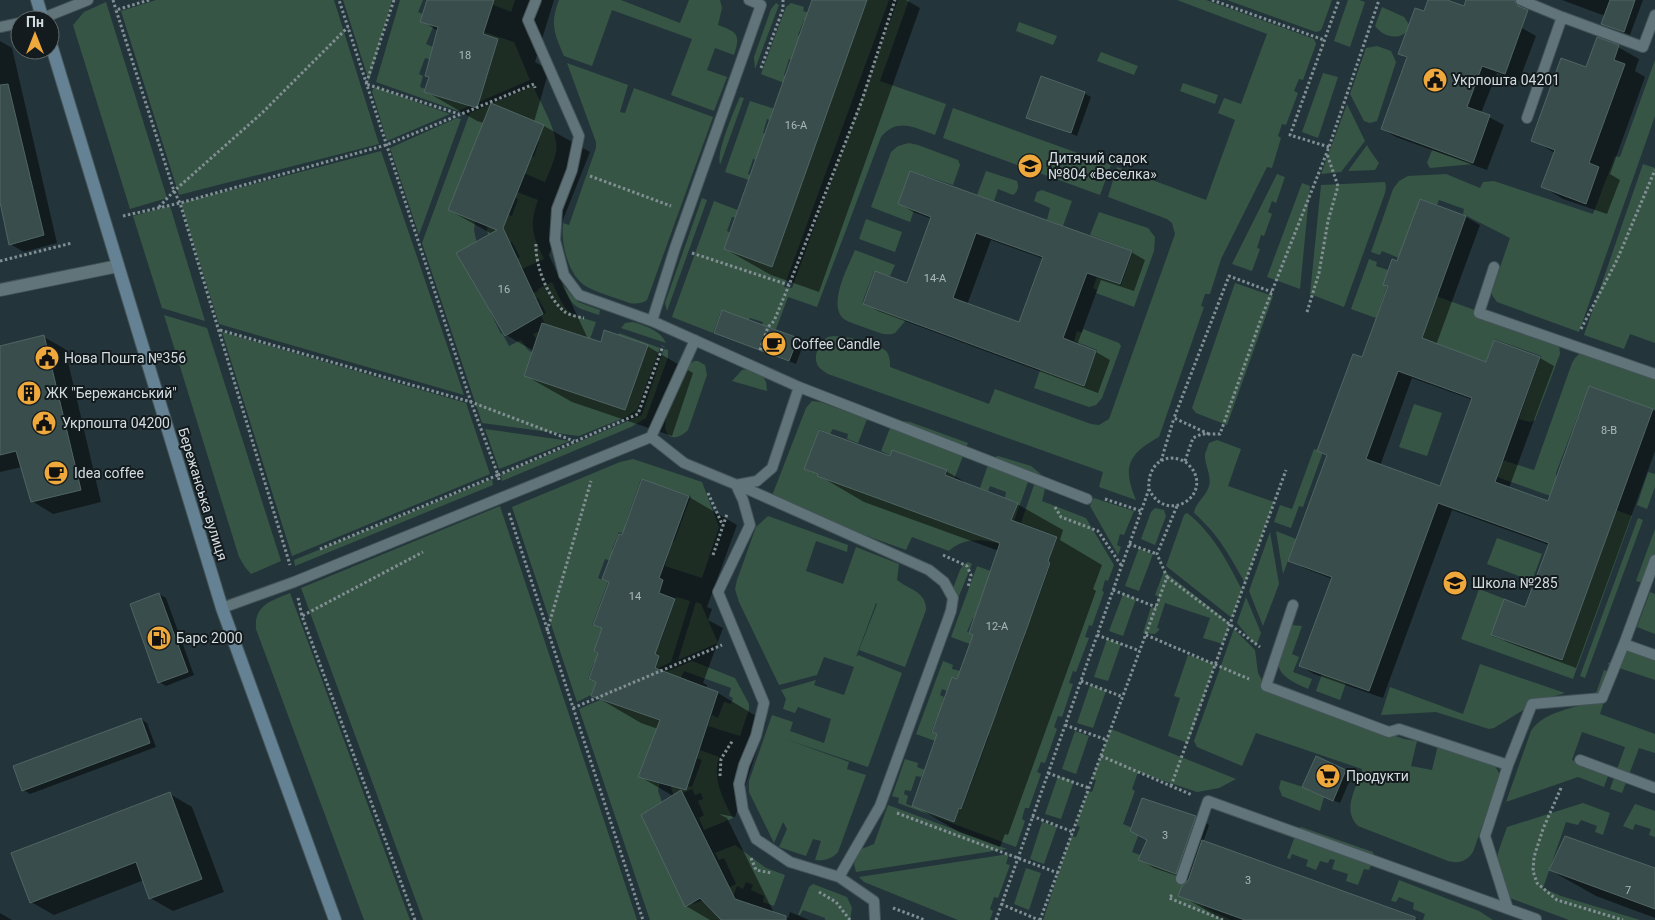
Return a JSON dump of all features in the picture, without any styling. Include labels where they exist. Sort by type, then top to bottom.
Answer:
[{"type":"street","name":"Бережанська вулиця","points":[[55,60],[222,608],[335,920]]},
{"type":"street","points":[[0,290],[118,266]]},
{"type":"lane","points":[[60,11],[88,0]]},
{"type":"lane","points":[[536,0],[528,20],[578,136],[572,170],[557,209],[555,240],[564,275],[579,295],[652,321],[800,387],[1088,500]]},
{"type":"lane","points":[[652,321],[674,248],[761,5],[749,0]]},
{"type":"lane","points":[[1521,0],[1643,47],[1655,15]]},
{"type":"lane","points":[[1527,118],[1562,17]]},
{"type":"lane","points":[[1494,267],[1479,313],[1655,374]]},
{"type":"lane","points":[[222,608],[294,582],[651,438],[695,340]]},
{"type":"lane","points":[[736,485],[758,481],[772,468],[800,387]]},
{"type":"lane","points":[[651,438],[684,463],[929,570],[944,582],[952,598],[951,611],[939,647],[880,806],[839,877]]},
{"type":"lane","points":[[736,485],[743,500],[750,525],[718,592],[764,703],[756,736],[738,784],[743,810],[756,839],[776,854],[790,862],[839,877],[874,900],[875,920]]},
{"type":"lane","points":[[1508,909],[1484,836],[1508,765],[1532,704],[1602,698],[1655,560]]},
{"type":"lane","points":[[1292,605],[1266,686],[1389,732],[1399,729],[1508,765]]},
{"type":"lane","points":[[1624,644],[1655,655]]},
{"type":"lane","points":[[1580,760],[1655,788]]},
{"type":"lane","points":[[1181,879],[1208,801],[1536,920]]},
{"type":"path","points":[[113,0],[220,330],[290,562]]},
{"type":"path","points":[[116,10],[149,0]]},
{"type":"path","points":[[339,0],[471,402],[498,475],[547,632],[643,920]]},
{"type":"path","points":[[366,84],[394,0]]},
{"type":"path","points":[[754,366],[768,327],[774,321],[790,285],[861,103],[895,0]]},
{"type":"path","points":[[1212,0],[1324,40]]},
{"type":"path","points":[[1329,147],[1290,135],[1339,0]]},
{"type":"path","points":[[1185,461],[1193,438],[1202,434],[1220,434],[1272,292],[1329,147],[1379,0]]},
{"type":"path","points":[[158,208],[174,191],[262,113],[348,27]]},
{"type":"path","points":[[366,84],[460,114]]},
{"type":"path","points":[[122,216],[180,203],[386,145],[534,84],[538,93]]},
{"type":"path","points":[[1307,312],[1319,273],[1328,221],[1338,186],[1327,152]]},
{"type":"path","points":[[572,170],[688,212]]},
{"type":"path","points":[[1573,345],[1617,260],[1655,170]]},
{"type":"path","points":[[536,241],[535,257],[549,293],[566,313],[593,321]]},
{"type":"path","points":[[0,261],[72,243]]},
{"type":"path","points":[[674,248],[790,285]]},
{"type":"path","points":[[1161,461],[1174,418],[1229,276],[1272,292]]},
{"type":"path","points":[[220,330],[471,402],[575,441]]},
{"type":"path","points":[[317,550],[498,475],[638,414],[663,346],[654,343]]},
{"type":"path","points":[[1174,418],[1211,434]]},
{"type":"path","points":[[1173,458],[1185,461],[1194,472],[1196,486],[1194,493],[1190,499],[1177,506],[1163,505],[1152,496],[1149,489],[1150,473],[1154,466],[1161,461],[1173,458]]},
{"type":"path","points":[[1171,786],[1286,470]]},
{"type":"path","points":[[547,632],[591,480]]},
{"type":"path","points":[[705,485],[724,526]]},
{"type":"path","points":[[996,920],[1149,489]]},
{"type":"path","points":[[1088,500],[1092,494],[1142,511]]},
{"type":"path","points":[[1052,502],[1061,517],[1098,531],[1121,565]]},
{"type":"path","points":[[1177,506],[1157,554],[1167,577],[1274,658]]},
{"type":"path","points":[[712,559],[729,508]]},
{"type":"path","points":[[1129,544],[1157,554]]},
{"type":"path","points":[[415,920],[302,616],[430,548]]},
{"type":"path","points":[[942,555],[967,566],[971,575],[966,593]]},
{"type":"path","points":[[1001,904],[1040,920],[1167,577]]},
{"type":"path","points":[[1113,590],[1156,607]]},
{"type":"path","points":[[1097,635],[1140,651]]},
{"type":"path","points":[[1146,635],[1266,686]]},
{"type":"path","points":[[719,638],[726,653]]},
{"type":"path","points":[[573,708],[722,645]]},
{"type":"path","points":[[1080,681],[1123,697]]},
{"type":"path","points":[[1065,725],[1107,740]]},
{"type":"path","points":[[720,785],[721,759],[736,734]]},
{"type":"path","points":[[1101,756],[1208,801]]},
{"type":"path","points":[[1048,773],[1089,788]]},
{"type":"path","points":[[1561,788],[1543,829],[1534,857],[1533,871],[1537,883],[1558,900],[1623,920]]},
{"type":"path","points":[[880,806],[1058,873]]},
{"type":"path","points":[[1032,816],[1073,832]]},
{"type":"path","points":[[749,855],[756,870],[779,876]]},
{"type":"path","points":[[1181,879],[1169,898],[1223,920]]},
{"type":"path","points":[[812,889],[836,902],[850,920]]},
{"type":"path","points":[[874,900],[926,920]]},
{"type":"green space","points":[[156,0],[334,0],[379,144],[179,195],[121,11]]},
{"type":"green space","points":[[343,0],[392,0],[369,81]]},
{"type":"green space","points":[[400,0],[423,0],[418,12],[436,20],[426,44],[433,47],[429,59],[425,58],[419,74],[423,76],[420,87],[460,102],[484,32],[514,42],[530,80],[458,111],[376,82]]},
{"type":"green space","points":[[481,0],[515,0],[511,12]]},
{"type":"green space","points":[[559,0],[621,0],[680,23],[689,0],[720,0],[722,8],[718,25],[733,32],[736,35],[737,42],[734,55],[715,48],[707,70],[727,77],[714,111],[671,95],[692,39],[612,10],[592,66],[564,56],[554,28],[556,8]]},
{"type":"green space","points":[[862,0],[889,0],[784,287],[792,288],[898,0],[909,0],[880,81],[946,104],[935,135],[914,127],[900,126],[887,131],[881,137],[817,307],[788,297],[776,329],[771,328],[762,352],[754,347],[763,322],[750,318],[741,342],[735,315],[721,311],[713,333],[672,317],[714,201],[740,211],[737,218],[732,217],[727,231],[732,234]]},
{"type":"green space","points":[[1177,0],[1206,0],[1314,39],[1316,44],[1303,80],[1299,79],[1294,91],[1298,93],[1286,125],[1282,124],[1278,136],[1281,138],[1272,168],[1267,167],[1221,259],[1210,294],[1205,294],[1201,306],[1204,307],[1159,437],[1140,449],[1131,462],[1129,479],[1136,500],[1099,487],[1103,472],[828,374],[820,369],[816,357],[822,342],[828,337],[833,336],[850,338],[883,349],[889,356],[890,367],[989,404],[995,389],[1091,424],[1099,425],[1109,419],[1175,234],[1172,223],[1167,219],[1108,197],[1117,167],[1206,200],[1235,120],[1218,113],[1224,98],[1241,104],[1267,34]]},
{"type":"green space","points":[[1227,0],[1332,0],[1322,28],[1316,32]]},
{"type":"green space","points":[[1348,0],[1365,2],[1350,47],[1334,41]]},
{"type":"green space","points":[[106,2],[167,198],[130,209],[73,25],[84,12]]},
{"type":"green space","points":[[776,3],[779,5],[755,69],[754,57],[771,9]]},
{"type":"green space","points":[[791,3],[804,7],[803,11],[813,14],[810,22],[804,20],[798,35],[804,37],[795,61],[789,59],[784,75],[790,77],[787,84],[761,74],[786,7]]},
{"type":"green space","points":[[1382,7],[1404,17],[1410,26],[1407,31],[1398,36],[1393,36],[1379,30],[1375,26]]},
{"type":"green space","points":[[1019,22],[1057,36],[1053,45],[1016,31]]},
{"type":"green space","points":[[1377,46],[1391,51],[1396,62],[1377,121],[1370,123],[1364,121],[1350,94],[1366,48]]},
{"type":"green space","points":[[1101,52],[1138,66],[1134,75],[1097,61]]},
{"type":"green space","points":[[1655,60],[1655,116],[1579,332],[1497,302],[1492,295],[1492,291],[1510,238],[1463,214],[1464,209],[1439,200],[1437,205],[1420,199],[1399,258],[1382,251],[1380,255],[1371,252],[1393,189],[1399,181],[1408,176],[1446,174],[1480,188],[1483,182],[1494,181],[1593,214],[1615,156],[1620,157]]},
{"type":"green space","points":[[567,63],[628,85],[620,112],[625,113],[634,88],[713,117],[647,300],[641,303],[629,303],[588,288],[573,273],[566,257],[563,223],[569,225],[596,148],[596,142]]},
{"type":"green space","points":[[1323,73],[1338,77],[1318,138],[1302,132]]},
{"type":"green space","points":[[1183,83],[1218,95],[1215,104],[1180,91]]},
{"type":"green space","points":[[533,86],[549,119],[555,137],[556,152],[553,163],[545,182],[521,172],[527,155],[534,157],[539,141],[533,139],[476,215],[474,230],[477,244],[467,263],[501,334],[509,346],[521,340],[528,350],[542,358],[612,353],[619,333],[660,348],[637,410],[626,417],[579,436],[482,423],[422,243],[470,113]]},
{"type":"green space","points":[[375,87],[450,114],[387,141],[372,91]]},
{"type":"green space","points":[[740,97],[744,98],[720,165],[719,159],[723,141]]},
{"type":"green space","points":[[750,101],[778,110],[774,121],[767,119],[763,133],[768,135],[759,161],[753,159],[748,174],[754,177],[752,181],[725,172]]},
{"type":"green space","points":[[1347,104],[1365,141],[1341,172],[1321,174]]},
{"type":"green space","points":[[953,108],[1111,165],[1100,195],[943,138]]},
{"type":"green space","points":[[457,118],[461,119],[419,235],[390,148]]},
{"type":"green space","points":[[909,143],[958,160],[960,165],[953,185],[910,171],[898,204],[914,210],[910,222],[871,207],[891,152],[898,146]]},
{"type":"green space","points":[[1367,145],[1379,163],[1375,170],[1348,171]]},
{"type":"green space","points":[[1432,150],[1473,164],[1430,168],[1427,163]]},
{"type":"green space","points":[[381,151],[464,395],[219,324],[181,203]]},
{"type":"green space","points":[[1643,164],[1655,168],[1655,343],[1630,334],[1624,349],[1584,335]]},
{"type":"green space","points":[[986,171],[1017,181],[1018,187],[1016,192],[1013,195],[998,189],[994,201],[977,195]]},
{"type":"green space","points":[[1277,174],[1285,177],[1276,203],[1272,201],[1268,212],[1272,214],[1264,236],[1261,235],[1257,248],[1260,249],[1252,271],[1232,264]]},
{"type":"green space","points":[[1385,182],[1385,193],[1344,307],[1310,294],[1321,185]]},
{"type":"green space","points":[[1302,183],[1310,186],[1300,289],[1267,277]]},
{"type":"green space","points":[[1042,190],[1072,201],[1063,226],[1047,220],[1050,208],[1034,201],[1037,192]]},
{"type":"green space","points":[[514,191],[538,200],[533,216],[533,230],[544,259],[520,270],[515,260],[520,257],[512,242],[507,244],[489,239],[487,230],[488,221],[506,214],[512,216],[518,199],[512,197]]},
{"type":"green space","points":[[702,198],[707,200],[667,311],[665,303]]},
{"type":"green space","points":[[170,206],[205,321],[162,308],[133,216]]},
{"type":"green space","points":[[1099,212],[1148,228],[1155,237],[1154,251],[1134,307],[1096,293],[1097,290],[1093,288],[1097,277],[1121,285],[1133,251],[1090,235]]},
{"type":"green space","points":[[866,219],[902,232],[895,252],[859,239]]},
{"type":"green space","points":[[855,250],[895,265],[890,276],[874,271],[862,303],[906,320],[895,333],[884,334],[873,331],[844,319],[839,313],[838,295],[840,286]]},
{"type":"green space","points":[[1369,259],[1377,262],[1376,266],[1388,270],[1383,285],[1387,286],[1376,318],[1351,309]]},
{"type":"green space","points":[[552,282],[563,305],[571,313],[596,322],[588,345],[537,341],[533,334],[547,328],[541,316],[546,313],[538,298],[533,300],[531,294]]},
{"type":"green space","points":[[561,283],[578,302],[600,310],[599,315],[575,305]]},
{"type":"green space","points":[[1235,283],[1273,296],[1227,425],[1196,413],[1192,408]]},
{"type":"green space","points":[[1436,296],[1549,337],[1559,345],[1560,354],[1535,420],[1530,422],[1519,419],[1541,356],[1494,339],[1486,362],[1420,338]]},
{"type":"green space","points":[[164,315],[207,328],[281,561],[251,574],[239,557]]},
{"type":"green space","points":[[633,322],[656,332],[666,343],[621,328],[625,323]]},
{"type":"green space","points":[[1083,329],[1119,343],[1121,346],[1102,398],[1096,405],[1089,407],[1034,388],[1040,370],[1084,386],[1097,350],[1074,341],[1077,331],[1082,333]]},
{"type":"green space","points":[[222,332],[466,403],[490,474],[292,556]]},
{"type":"green space","points":[[664,349],[668,350],[668,357],[646,418],[631,427],[502,481],[501,475],[642,415]]},
{"type":"green space","points":[[1581,352],[1655,376],[1655,410],[1589,386],[1556,473],[1556,498],[1497,477],[1502,460],[1534,470],[1572,363]]},
{"type":"green space","points":[[694,361],[705,365],[707,375],[688,430],[674,437],[666,431],[666,419],[686,367]]},
{"type":"green space","points":[[748,369],[761,373],[766,382],[767,391],[732,381],[742,370]]},
{"type":"green space","points":[[812,401],[820,402],[867,419],[858,443],[847,439],[848,434],[833,429],[830,434],[819,429],[804,469],[818,474],[817,476],[889,502],[991,536],[1005,546],[976,540],[962,543],[949,551],[912,537],[906,550],[770,501],[806,408]]},
{"type":"green space","points":[[1414,404],[1442,413],[1427,456],[1399,447]]},
{"type":"green space","points":[[902,421],[910,422],[968,443],[966,448],[896,423]]},
{"type":"green space","points":[[890,428],[963,456],[954,479],[946,475],[948,471],[892,450],[890,455],[881,451]]},
{"type":"green space","points":[[485,429],[570,441],[499,469]]},
{"type":"green space","points":[[1217,440],[1241,449],[1228,486],[1274,502],[1245,583],[1217,537],[1194,513],[1210,482],[1205,454],[1209,443]]},
{"type":"green space","points":[[1314,449],[1323,452],[1303,507],[1299,506],[1291,528],[1274,522],[1280,505],[1292,509]]},
{"type":"green space","points":[[998,456],[1031,466],[1042,475],[993,458]]},
{"type":"green space","points":[[633,459],[702,482],[719,527],[702,578],[665,566],[669,551],[666,550],[669,541],[674,542],[691,496],[641,479],[625,525],[628,526],[625,535],[619,532],[612,549],[619,552],[615,562],[605,559],[598,578],[608,582],[592,625],[607,630],[599,635],[594,652],[604,656],[601,664],[594,662],[588,679],[596,682],[591,695],[577,702],[512,507],[620,462]]},
{"type":"green space","points":[[988,465],[1029,479],[1014,521],[1011,520],[1017,502],[1005,498],[1006,492],[990,486],[988,491],[980,488]]},
{"type":"green space","points":[[1648,472],[1655,474],[1655,487],[1647,509],[1637,505]]},
{"type":"green space","points":[[492,479],[493,485],[295,566],[294,560]]},
{"type":"green space","points":[[1035,482],[1046,485],[1042,501],[1086,518],[1114,565],[1108,581],[1105,580],[1102,591],[1104,592],[1092,626],[1089,625],[1085,637],[1089,638],[1076,672],[1073,671],[1069,683],[1073,684],[1062,717],[1058,716],[1054,727],[1057,729],[1045,763],[1041,762],[1037,772],[1041,774],[1029,808],[1025,808],[1022,819],[1025,821],[1016,847],[898,803],[899,798],[892,796],[905,759],[918,763],[917,767],[925,770],[921,777],[916,776],[911,791],[905,790],[904,794],[908,796],[906,804],[954,821],[959,809],[962,809],[989,736],[986,734],[995,709],[998,710],[1025,636],[1022,634],[1030,610],[1034,610],[1051,563],[1048,561],[1058,537],[1021,523]]},
{"type":"green space","points":[[1094,498],[1134,511],[1124,535],[1120,534],[1117,545],[1121,547],[1118,555],[1090,506]]},
{"type":"green space","points":[[500,506],[637,920],[423,920],[301,588]]},
{"type":"green space","points":[[1155,508],[1164,510],[1166,516],[1155,545],[1141,539],[1151,512]]},
{"type":"green space","points":[[1616,510],[1632,516],[1573,679],[1461,639],[1479,589],[1505,599],[1491,636],[1562,661]]},
{"type":"green space","points":[[1187,513],[1212,539],[1225,558],[1242,590],[1232,618],[1166,566],[1184,515]]},
{"type":"green space","points":[[768,516],[848,545],[847,552],[816,541],[806,571],[843,584],[856,547],[899,564],[897,580],[920,595],[926,610],[905,667],[859,650],[876,603],[856,657],[858,655],[902,673],[868,767],[785,739],[849,762],[847,769],[866,775],[838,852],[825,860],[815,860],[821,841],[813,839],[806,856],[779,847],[787,829],[783,822],[774,843],[749,792],[749,781],[772,715],[793,722],[790,731],[824,743],[831,719],[798,707],[795,713],[783,709],[786,699],[781,690],[816,680],[814,685],[844,695],[854,667],[824,657],[817,675],[779,685],[739,602],[735,589],[756,527]]},
{"type":"green space","points":[[1638,518],[1643,520],[1585,678],[1580,676]]},
{"type":"green space","points":[[1655,529],[1655,561],[1647,584],[1636,581]]},
{"type":"green space","points":[[1276,531],[1296,539],[1283,574]]},
{"type":"green space","points":[[1270,532],[1279,584],[1263,626],[1249,591]]},
{"type":"green space","points":[[1497,538],[1542,554],[1532,581],[1487,564]]},
{"type":"green space","points":[[1139,548],[1153,554],[1139,591],[1125,586]]},
{"type":"green space","points":[[968,562],[972,564],[944,633],[942,622],[944,612],[960,570]]},
{"type":"green space","points":[[977,566],[996,573],[978,619],[973,618],[967,632],[973,635],[970,644],[951,637]]},
{"type":"green space","points":[[1164,571],[1230,623],[1223,644],[1203,638],[1210,618],[1165,603],[1157,628],[1160,629],[1155,634],[1143,633],[1151,607],[1155,608],[1159,597],[1155,595]]},
{"type":"green space","points":[[1650,592],[1655,594],[1655,634],[1637,627]]},
{"type":"green space","points":[[290,593],[410,920],[364,920],[256,629],[256,621],[261,609],[270,602]]},
{"type":"green space","points":[[1123,594],[1136,599],[1123,636],[1109,631]]},
{"type":"green space","points":[[676,597],[690,601],[671,662],[654,670],[659,656],[649,651],[653,641],[660,643]]},
{"type":"green space","points":[[1246,597],[1261,633],[1256,646],[1237,623]]},
{"type":"green space","points":[[696,602],[701,604],[718,643],[678,660]]},
{"type":"green space","points":[[1292,625],[1302,626],[1292,654],[1299,657],[1293,672],[1312,679],[1308,689],[1286,677],[1278,665],[1280,649],[1287,627]]},
{"type":"green space","points":[[1234,629],[1255,650],[1258,673],[1263,682],[1357,722],[1404,739],[1417,741],[1411,766],[1432,770],[1438,745],[1493,763],[1499,773],[1499,778],[1471,855],[1459,862],[1448,861],[1358,826],[1353,819],[1350,806],[1362,769],[1256,733],[1242,766],[1197,747],[1194,741]]},
{"type":"green space","points":[[1107,639],[1121,644],[1108,681],[1094,677]]},
{"type":"green space","points":[[1633,648],[1655,656],[1655,680],[1607,664]]},
{"type":"green space","points":[[1188,655],[1215,664],[1188,743],[1168,736],[1180,698],[1174,696]]},
{"type":"green space","points":[[692,661],[735,678],[749,704],[749,709],[740,736],[708,726],[712,715],[718,718],[724,702],[731,704],[733,698],[729,696],[731,688],[684,671],[678,684],[658,791],[662,802],[648,810],[693,904],[706,899],[724,920],[650,920],[579,709],[600,700],[630,709],[645,681]]},
{"type":"green space","points":[[943,661],[953,665],[952,669],[960,671],[957,678],[952,677],[947,691],[942,689],[940,695],[944,697],[942,703],[948,705],[943,719],[937,717],[931,732],[937,734],[935,741],[916,734]]},
{"type":"green space","points":[[1480,664],[1565,693],[1544,699],[1494,728],[1489,729],[1436,712],[1381,715],[1390,687],[1463,714]]},
{"type":"green space","points":[[1604,670],[1613,673],[1600,714],[1655,734],[1655,753],[1639,748],[1622,793],[1610,789],[1625,747],[1582,732],[1572,760],[1609,773],[1604,787],[1578,777],[1506,802],[1531,731],[1543,719],[1551,715],[1593,702]]},
{"type":"green space","points":[[1322,674],[1346,683],[1340,700],[1316,691]]},
{"type":"green space","points":[[1090,685],[1106,691],[1093,728],[1077,723]]},
{"type":"green space","points":[[1111,729],[1236,779],[1219,788],[1197,792],[1138,772],[1132,789],[1135,791],[1123,824],[1140,831],[1132,852],[1172,867],[1173,865],[1190,871],[1187,881],[1192,897],[1205,908],[1231,920],[1043,920],[1071,836],[1076,837],[1080,827],[1076,825],[1088,791],[1092,792],[1096,780],[1092,779]]},
{"type":"green space","points":[[1075,731],[1089,736],[1076,774],[1062,769]]},
{"type":"green space","points":[[700,750],[719,757],[717,765],[718,781],[722,796],[733,818],[704,830],[699,818],[704,815],[698,801],[703,799],[701,793],[695,795],[692,789],[674,797],[671,787],[673,781],[692,787],[702,760],[697,758]]},
{"type":"green space","points":[[1058,776],[1074,781],[1061,819],[1045,814]]},
{"type":"green space","points":[[1281,780],[1325,794],[1320,811],[1282,796],[1279,788]]},
{"type":"green space","points":[[1583,803],[1610,813],[1603,835],[1595,832],[1597,826],[1581,820],[1578,825],[1566,822],[1543,888],[1561,896],[1640,920],[1569,920],[1507,897],[1497,890],[1494,884],[1494,868],[1507,827]]},
{"type":"green space","points":[[1635,804],[1655,811],[1655,837],[1649,835],[1651,829],[1635,824],[1633,830],[1623,826]]},
{"type":"green space","points":[[888,805],[1007,849],[856,872],[854,864],[859,850],[874,844]]},
{"type":"green space","points":[[1042,822],[1057,827],[1044,864],[1030,859]]},
{"type":"green space","points":[[1301,827],[1373,852],[1374,857],[1297,830]]},
{"type":"green space","points":[[1295,836],[1372,863],[1369,870],[1364,869],[1358,885],[1346,881],[1348,874],[1332,869],[1335,860],[1330,859],[1328,863],[1320,861],[1316,870],[1306,866],[1308,860],[1292,854],[1290,859],[1287,858]]},
{"type":"green space","points":[[735,845],[766,868],[785,875],[774,906],[763,902],[764,896],[751,890],[753,885],[746,882],[743,889],[737,886],[730,904],[718,893],[736,884],[724,858],[719,860],[715,853]]},
{"type":"green space","points":[[1009,854],[1006,864],[1010,865],[998,898],[994,897],[990,909],[993,911],[990,920],[958,920],[864,882],[859,877]]},
{"type":"green space","points":[[1026,868],[1041,873],[1029,910],[1014,904]]},
{"type":"green space","points":[[1399,880],[1479,911],[1493,920],[1423,920],[1425,914],[1413,909],[1414,903],[1399,897],[1396,902],[1391,901]]},
{"type":"green space","points":[[813,884],[847,897],[852,908],[850,920],[825,920],[825,918],[803,910],[798,915],[809,887]]},
{"type":"building","points":[[427,0],[494,0],[483,34],[498,39],[477,108],[424,92],[429,77],[425,76],[438,27],[420,22]]},
{"type":"building","points":[[812,0],[867,0],[772,267],[724,249]]},
{"type":"building","points":[[1428,0],[1447,0],[1464,6],[1466,0],[1514,0],[1518,6],[1528,10],[1505,74],[1482,66],[1467,107],[1490,115],[1473,163],[1381,129],[1407,57],[1398,54],[1415,8],[1424,11]]},
{"type":"building","points":[[1610,0],[1635,0],[1624,32],[1601,24]]},
{"type":"building","points":[[1597,37],[1619,45],[1614,60],[1625,64],[1589,163],[1599,167],[1586,204],[1541,187],[1555,150],[1531,141],[1561,58],[1586,67]]},
{"type":"building","points":[[1041,76],[1085,92],[1071,133],[1026,118]]},
{"type":"building","points":[[8,84],[44,235],[9,245],[0,202],[0,85]]},
{"type":"building","points":[[491,103],[544,125],[503,228],[543,314],[505,336],[456,253],[497,230],[448,210]]},
{"type":"building","points":[[910,171],[1132,251],[1120,284],[1087,273],[1063,338],[1096,351],[1084,386],[863,304],[875,271],[907,283],[931,217],[898,204]],"holes":[[[976,233],[1043,257],[1019,322],[953,298]]]},
{"type":"building","points":[[1420,199],[1466,216],[1422,338],[1486,362],[1494,340],[1540,357],[1495,482],[1548,501],[1589,386],[1653,409],[1562,660],[1491,635],[1504,599],[1525,607],[1549,543],[1438,503],[1369,691],[1299,666],[1332,577],[1288,561],[1327,455],[1317,451],[1353,354],[1362,357],[1388,286],[1383,285],[1392,259],[1397,261]],"holes":[[[1398,371],[1472,398],[1440,486],[1366,459]]]},
{"type":"building","points":[[722,310],[798,338],[789,361],[714,333]]},
{"type":"building","points":[[542,323],[601,342],[604,330],[648,345],[625,410],[524,376]]},
{"type":"building","name":"ЖК \"Бережанський\"","points":[[44,335],[81,490],[31,502],[16,451],[0,455],[0,346]]},
{"type":"building","points":[[819,430],[890,456],[892,450],[947,470],[945,475],[1018,503],[1011,520],[1057,537],[1048,561],[1050,563],[1024,636],[961,809],[959,808],[954,822],[912,806],[937,734],[932,732],[952,677],[957,679],[973,635],[969,633],[1000,543],[817,476],[818,474],[804,469]]},
{"type":"building","points":[[642,479],[689,496],[659,578],[663,580],[659,593],[675,599],[655,654],[659,656],[655,668],[718,692],[686,790],[638,777],[660,720],[591,696],[596,682],[589,679],[598,653],[594,651],[602,628],[593,625],[609,582],[602,579],[619,534],[622,535]]},
{"type":"building","name":"Барс 2000","points":[[159,593],[188,672],[158,683],[130,604]]},
{"type":"building","points":[[141,718],[150,743],[22,791],[13,766]]},
{"type":"building","name":"Продукти","points":[[1316,756],[1346,770],[1333,801],[1302,787]]},
{"type":"building","points":[[681,790],[735,899],[786,916],[786,920],[721,920],[700,898],[685,907],[641,815]]},
{"type":"building","points":[[170,792],[202,879],[149,899],[136,862],[30,903],[11,853]]},
{"type":"building","points":[[1142,798],[1196,816],[1176,874],[1138,860],[1147,840],[1130,831]]},
{"type":"building","points":[[1565,836],[1655,868],[1655,909],[1549,870]]},
{"type":"building","points":[[1202,840],[1415,917],[1415,920],[1245,920],[1178,896],[1182,886],[1188,881]]},
{"type":"place","name":"Укрпошта 04201","points":[[1435,80]]},
{"type":"place","name":"Дитячий садок №804 «Веселка»","points":[[1030,166]]},
{"type":"place","name":"Coffee Candle","points":[[774,344]]},
{"type":"place","name":"Нова Пошта №356","points":[[47,358]]},
{"type":"place","name":"ЖК \"Бережанський\"","points":[[29,393]]},
{"type":"place","name":"Укрпошта 04200","points":[[44,423]]},
{"type":"place","name":"Idea coffee","points":[[56,473]]},
{"type":"place","name":"Школа №285","points":[[1455,583]]},
{"type":"place","name":"Барс 2000","points":[[159,638]]},
{"type":"place","name":"Продукти","points":[[1328,776]]}]
